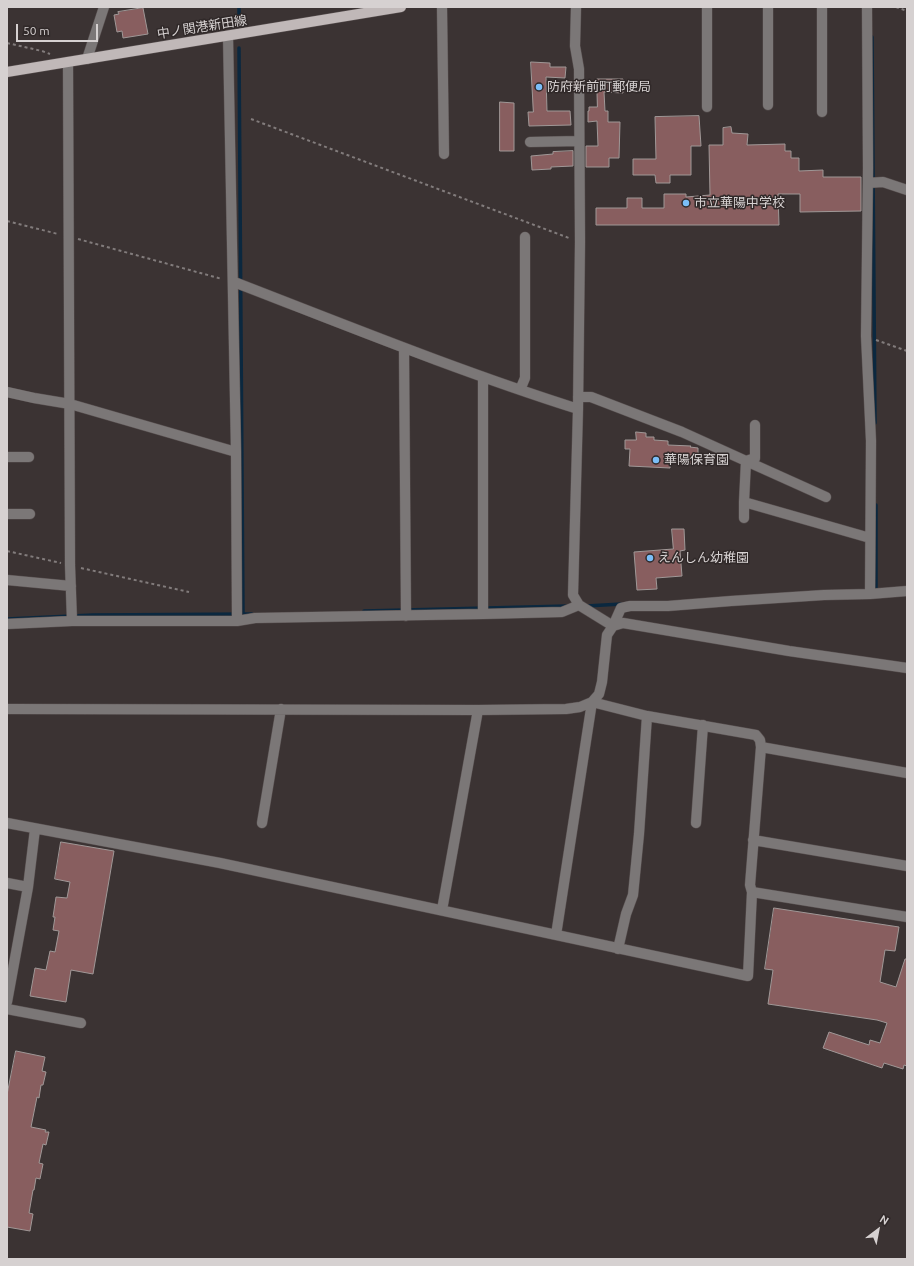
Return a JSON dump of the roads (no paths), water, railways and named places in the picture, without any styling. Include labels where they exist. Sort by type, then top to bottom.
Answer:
[{"type":"main road","name":"中ノ関港新田線","points":[[7,72],[228,36],[380,9],[401,7]]},
{"type":"street","points":[[87,59],[104,7]]},
{"type":"street","points":[[442,7],[444,154]]},
{"type":"street","points":[[576,7],[580,242],[578,409],[573,595],[579,605],[614,626],[623,623],[789,651],[907,668]]},
{"type":"street","points":[[707,7],[707,107]]},
{"type":"street","points":[[768,7],[768,105]]},
{"type":"street","points":[[822,7],[822,112]]},
{"type":"street","points":[[867,7],[868,183],[866,336],[871,441],[870,594]]},
{"type":"street","points":[[228,36],[234,282],[237,621]]},
{"type":"street","points":[[68,62],[70,566],[72,622]]},
{"type":"street","points":[[530,142],[579,141]]},
{"type":"street","points":[[868,183],[883,182],[907,190]]},
{"type":"street","points":[[520,390],[525,378],[525,237]]},
{"type":"street","points":[[234,282],[482,377],[578,409]]},
{"type":"street","points":[[404,348],[406,616]]},
{"type":"street","points":[[482,377],[483,614]]},
{"type":"street","points":[[7,392],[70,404],[236,452]]},
{"type":"street","points":[[578,396],[591,397],[682,432],[826,497]]},
{"type":"street","points":[[746,461],[755,458],[755,425]]},
{"type":"street","points":[[7,457],[29,457]]},
{"type":"street","points":[[744,518],[746,461]]},
{"type":"street","points":[[744,502],[870,538]]},
{"type":"street","points":[[7,514],[30,514]]},
{"type":"street","points":[[7,580],[71,586]]},
{"type":"street","points":[[7,709],[566,709],[580,707],[592,702],[599,694],[602,682],[607,635],[614,626],[621,608],[630,606],[668,606],[824,595],[870,594],[907,591]]},
{"type":"street","points":[[7,624],[237,621],[255,618],[562,612],[579,605]]},
{"type":"street","points":[[7,823],[220,863],[748,976],[752,892],[750,885],[760,740],[756,735],[647,716],[592,702]]},
{"type":"street","points":[[556,935],[592,702]]},
{"type":"street","points":[[262,823],[281,709]]},
{"type":"street","points":[[442,910],[478,710]]},
{"type":"street","points":[[618,949],[626,914],[633,895],[639,834],[647,716]]},
{"type":"street","points":[[696,823],[702,725]]},
{"type":"street","points":[[760,747],[907,772]]},
{"type":"street","points":[[7,1002],[28,887],[35,829]]},
{"type":"street","points":[[754,840],[907,866]]},
{"type":"street","points":[[7,883],[28,887]]},
{"type":"street","points":[[752,892],[907,917]]},
{"type":"street","points":[[7,1009],[81,1023]]},
{"type":"waterway","points":[[239,7],[239,21]]},
{"type":"waterway","points":[[872,37],[875,423]]},
{"type":"waterway","points":[[239,48],[243,614]]},
{"type":"waterway","points":[[876,505],[876,590]]},
{"type":"waterway","points":[[586,606],[622,604]]},
{"type":"waterway","points":[[364,611],[568,606]]},
{"type":"waterway","points":[[7,619],[93,615],[252,614]]},
{"type":"place","name":"防府新前町郵便局","points":[[539,87]]},
{"type":"place","name":"市立華陽中学校","points":[[686,203]]},
{"type":"place","name":"華陽保育園","points":[[656,460]]},
{"type":"place","name":"えんしん幼稚園","points":[[650,558]]}]
